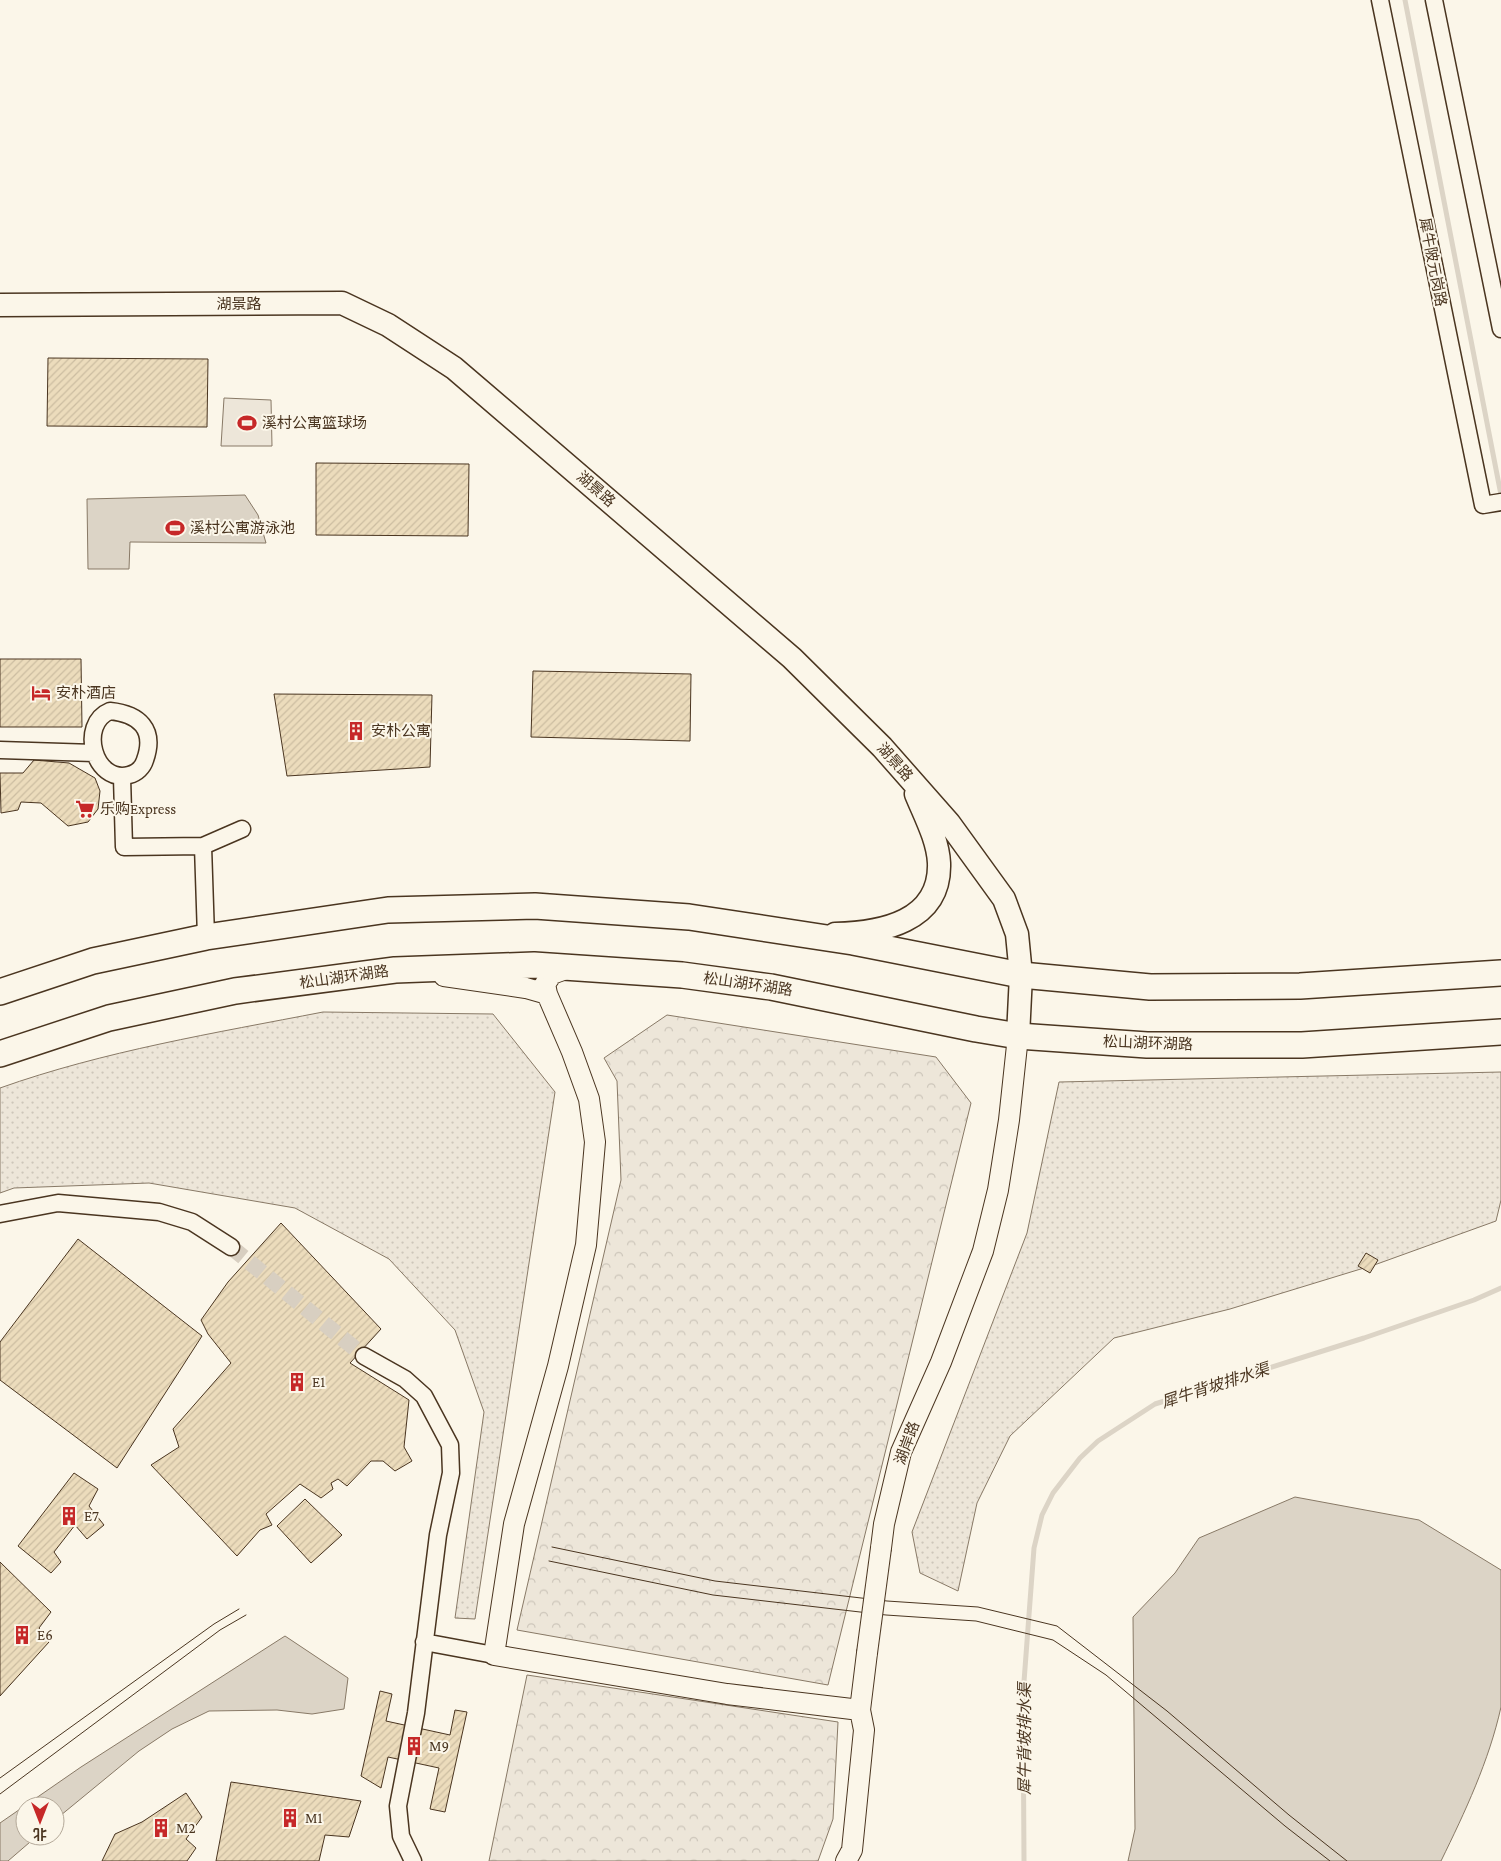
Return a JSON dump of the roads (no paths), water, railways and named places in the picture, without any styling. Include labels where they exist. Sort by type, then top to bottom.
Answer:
[{"type":"main road","name":"湖景路","points":[[0,305],[342,303],[388,325],[454,368],[777,646],[882,747],[949,823],[1004,899],[1017,934],[1021,975],[1018,1036]]},
{"type":"main road","points":[[802,934],[857,933],[886,928],[914,916],[933,896],[939,864],[935,842],[910,779]]},
{"type":"main road","points":[[0,992],[93,961],[206,937],[388,910],[535,906],[689,917],[802,934],[1021,975],[1159,987],[1300,986],[1501,973]]},
{"type":"main road","name":"松山湖环湖路","points":[[0,1054],[108,1018],[236,992],[395,970],[534,965],[682,975],[771,987],[1018,1036],[1147,1046],[1302,1045],[1501,1032]]},
{"type":"street","name":"犀牛陂元岗路","points":[[1380,0],[1483,505],[1498,502]]},
{"type":"street","points":[[1434,0],[1501,329]]},
{"type":"street","points":[[110,711],[135,716],[141,722],[146,733],[147,755],[143,765],[135,774],[122,777],[112,775],[98,761],[94,753],[95,724],[101,715],[110,711]]},
{"type":"street","points":[[0,750],[94,753]]},
{"type":"street","points":[[122,777],[124,847],[203,846],[242,829]]},
{"type":"street","points":[[203,846],[206,937]]},
{"type":"street","points":[[494,1655],[514,1524],[558,1366],[586,1245],[595,1142],[590,1099],[550,1002],[545,984],[552,974],[571,968]]},
{"type":"street","points":[[395,970],[526,988],[550,1002]]},
{"type":"street","name":"湖岸路","points":[[846,1861],[852,1850],[864,1730],[860,1710],[884,1524],[901,1452],[941,1362],[983,1251],[998,1190],[1004,1155],[1018,1036]]},
{"type":"street","points":[[0,1214],[58,1203],[159,1212],[192,1222],[231,1247]]},
{"type":"street","points":[[364,1356],[405,1379],[424,1396],[450,1445],[451,1473],[438,1535],[416,1713],[398,1806],[401,1836],[413,1861]]},
{"type":"street","points":[[424,1642],[727,1694],[860,1710]]},
{"type":"waterway","points":[[1405,0],[1501,495]]},
{"type":"waterway","name":"犀牛背坡排水渠","points":[[1024,1861],[1023,1695],[1034,1548],[1042,1515],[1053,1493],[1080,1458],[1098,1441],[1155,1404],[1364,1338],[1474,1300],[1501,1288]]},
{"type":"tunnel","points":[[231,1247],[364,1356]]},
{"type":"tram line","points":[[552,1547],[715,1581],[887,1601],[978,1607],[1057,1626],[1167,1711],[1289,1815],[1347,1861]]},
{"type":"tram line","points":[[549,1561],[713,1595],[886,1615],[976,1621],[1053,1640],[1106,1675],[1285,1826],[1330,1861]]},
{"type":"tram line","points":[[0,1778],[214,1624],[239,1609]]},
{"type":"tram line","points":[[0,1794],[220,1630],[246,1615]]},
{"type":"place","name":"溪村公寓篮球场","points":[[247,423]]},
{"type":"place","name":"溪村公寓游泳池","points":[[175,528]]},
{"type":"place","name":"安朴酒店","points":[[41,693]]},
{"type":"place","name":"安朴公寓","points":[[356,731]]},
{"type":"place","name":"乐购Express","points":[[85,809]]},
{"type":"place","name":"E1","points":[[297,1382]]},
{"type":"place","name":"E7","points":[[69,1516]]},
{"type":"place","name":"E6","points":[[22,1635]]},
{"type":"place","name":"M9","points":[[414,1746]]},
{"type":"place","name":"M1","points":[[290,1818]]},
{"type":"place","name":"M2","points":[[161,1828]]}]
